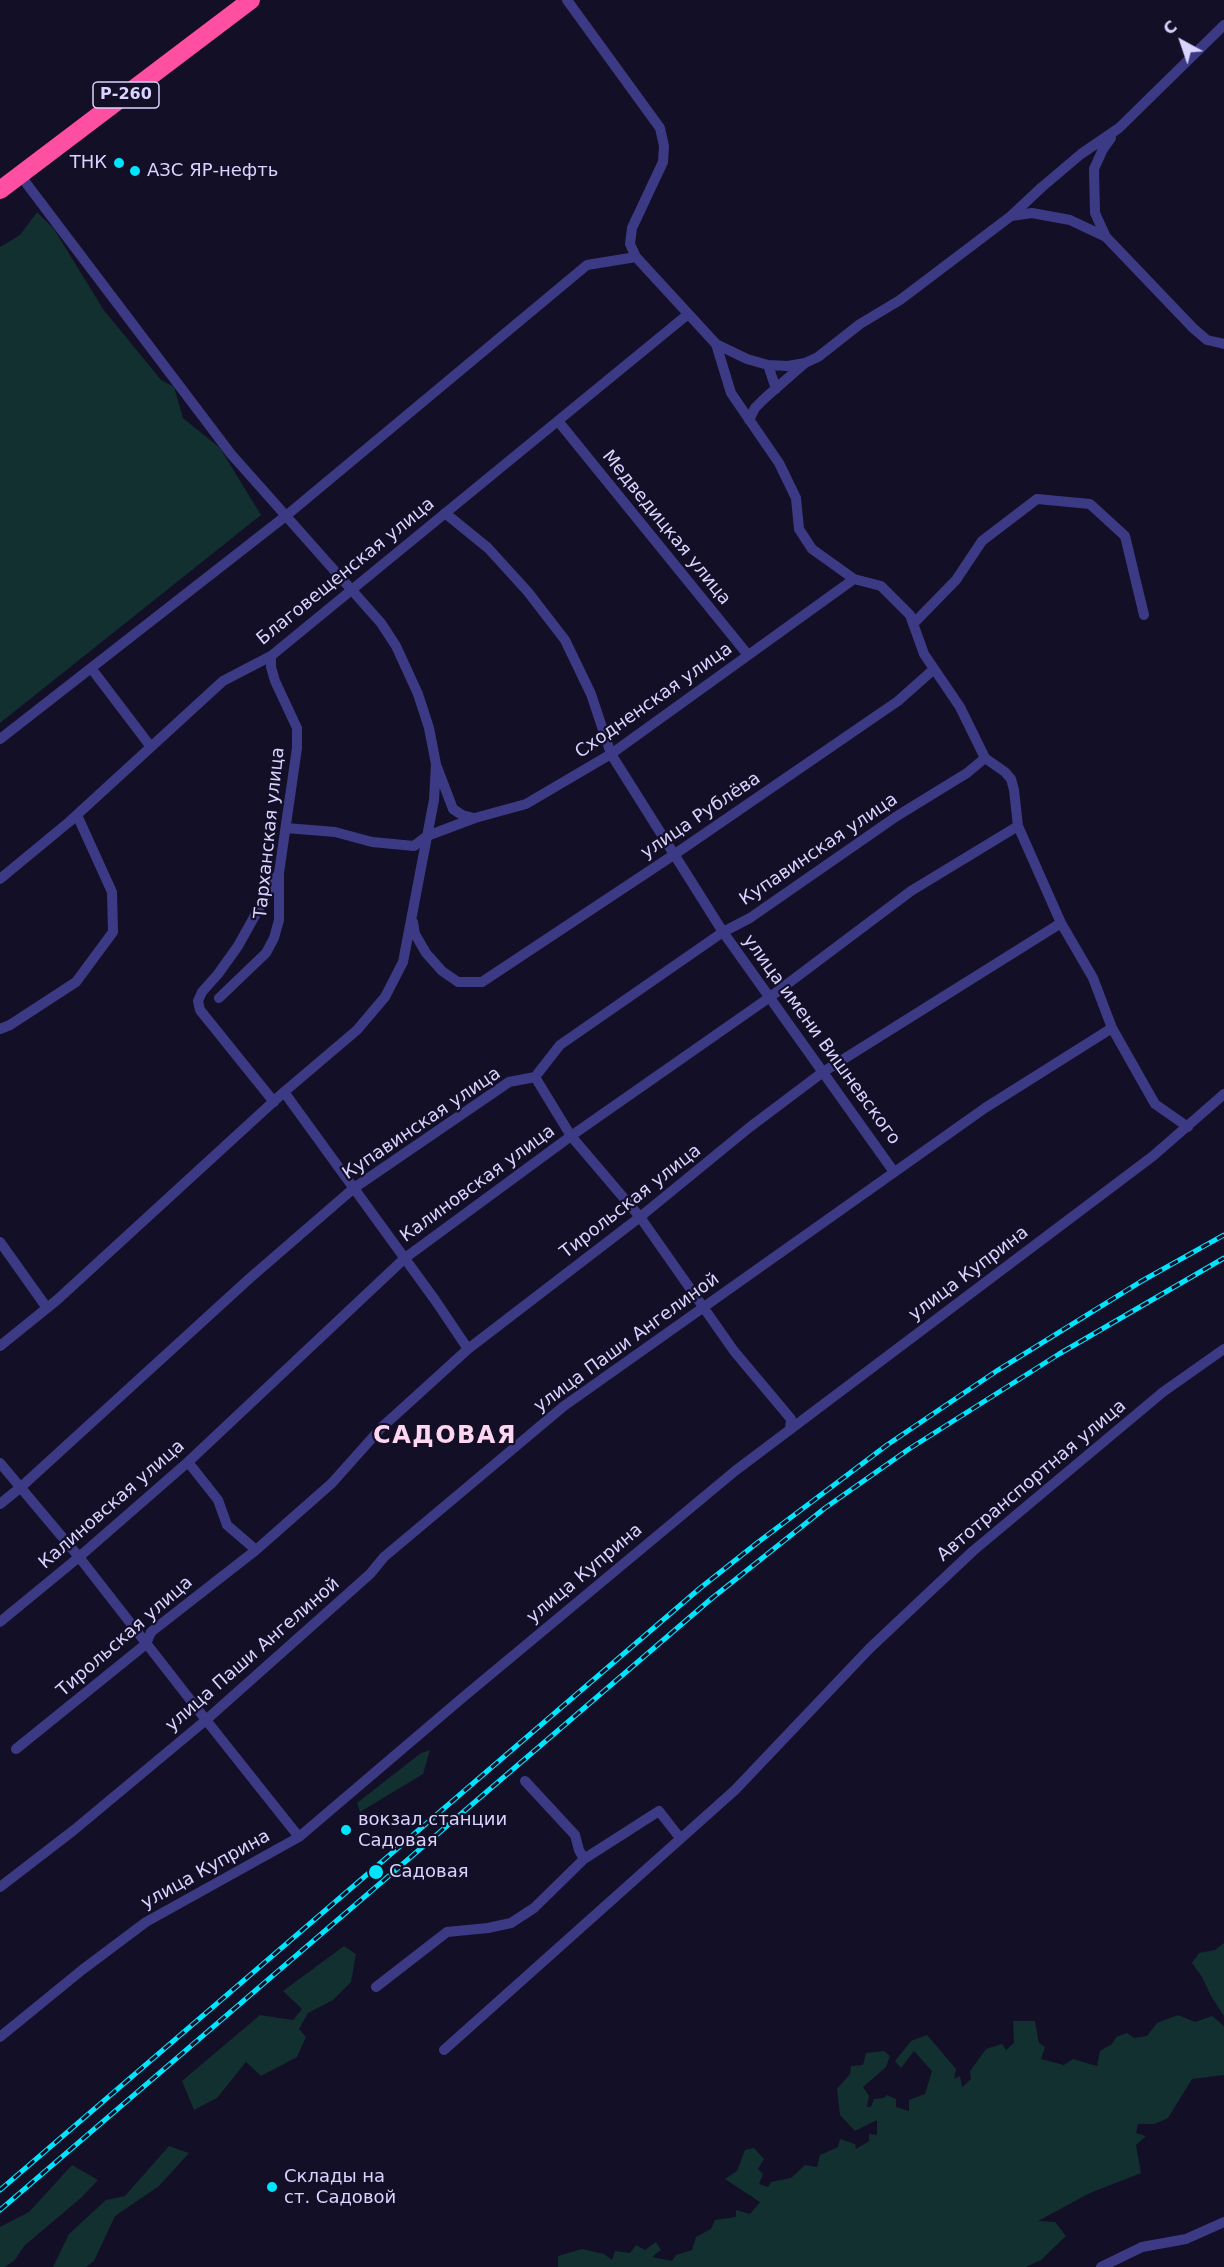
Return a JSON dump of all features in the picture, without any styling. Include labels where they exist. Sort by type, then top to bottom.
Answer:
[{"type":"highway","name":"Р-260","points":[[0,190],[251,0]]},
{"type":"street","points":[[567,0],[660,129],[664,146],[663,162],[632,228],[630,244],[636,257],[716,344],[747,359],[768,365],[788,366],[805,363],[818,357],[860,324],[900,300],[1011,216],[1081,154],[1119,128]]},
{"type":"street","points":[[1106,237],[1095,213],[1093,192],[1094,169],[1103,148],[1119,128],[1224,25]]},
{"type":"street","points":[[20,175],[231,453],[381,623],[408,671],[429,728],[436,764],[453,808],[462,815],[475,818]]},
{"type":"street","points":[[1011,216],[1032,213],[1053,215],[1085,226],[1106,237],[1193,328],[1207,340],[1224,344]]},
{"type":"street","points":[[0,739],[287,515],[587,265],[636,257]]},
{"type":"street","name":"Благовещенская улица","points":[[0,879],[77,815],[223,681],[271,656],[687,315]]},
{"type":"street","points":[[716,344],[731,393],[779,463],[796,498],[799,530],[812,549],[854,579],[881,586],[910,615],[924,654],[960,707],[985,758],[1011,779],[1018,826],[1061,923],[1093,978],[1112,1028],[1155,1104],[1188,1127]]},
{"type":"street","points":[[749,420],[755,408],[805,363]]},
{"type":"street","points":[[768,365],[776,389]]},
{"type":"street","name":"Медведицкая улица","points":[[558,421],[748,655]]},
{"type":"street","points":[[913,624],[956,580],[982,541],[1037,499],[1090,504],[1125,536],[1144,615]]},
{"type":"street","name":"улица имени Вишневского","points":[[445,513],[488,548],[528,592],[565,640],[591,694],[611,754],[723,932],[894,1172]]},
{"type":"street","name":"Сходненская улица","points":[[286,828],[335,832],[372,842],[414,846],[426,836],[475,818],[526,804],[611,754],[854,579]]},
{"type":"street","name":"Тарханская улица","points":[[219,998],[266,953],[274,938],[279,920],[279,873],[297,748],[297,728],[275,681],[271,656]]},
{"type":"street","points":[[91,668],[151,747]]},
{"type":"street","name":"улица Рублёва","points":[[411,915],[415,934],[426,953],[442,971],[458,982],[482,982],[675,854],[898,701],[934,669]]},
{"type":"street","name":"Купавинская улица","points":[[0,1504],[241,1286],[354,1188],[509,1082],[535,1077],[560,1045],[723,932],[750,918],[897,816],[967,773],[985,758]]},
{"type":"street","points":[[0,1346],[47,1308],[284,1092],[357,1030],[385,997],[403,962],[434,800],[436,764]]},
{"type":"street","points":[[0,1029],[10,1025],[76,982],[113,932],[112,892],[77,815]]},
{"type":"street","name":"Калиновская улица","points":[[0,1622],[80,1557],[188,1462],[405,1258],[571,1136],[770,997],[911,891],[1018,826]]},
{"type":"street","points":[[274,1102],[200,1010],[198,1001],[202,992],[238,946],[279,873]]},
{"type":"street","points":[[266,899],[273,898],[279,901]]},
{"type":"street","name":"Тирольская улица","points":[[16,1749],[146,1644],[151,1632],[256,1550],[332,1483],[381,1428],[468,1349],[823,1072],[1061,923]]},
{"type":"street","name":"улица Паши Ангелиной","points":[[0,1887],[74,1830],[206,1720],[370,1574],[384,1557],[555,1414],[985,1108],[1112,1028]]},
{"type":"street","points":[[535,1077],[571,1136],[640,1217],[734,1351],[791,1419],[790,1430]]},
{"type":"street","points":[[284,1092],[468,1349]]},
{"type":"street","name":"улица Куприна","points":[[0,2037],[82,1970],[146,1922],[299,1837],[735,1471],[1144,1163],[1224,1095]]},
{"type":"street","points":[[0,1242],[47,1308]]},
{"type":"street","name":"Автотранспортная улица","points":[[444,2050],[735,1790],[870,1648],[973,1551],[1163,1392],[1224,1349]]},
{"type":"street","points":[[188,1462],[219,1500],[227,1525],[256,1550]]},
{"type":"street","points":[[0,1463],[80,1557],[299,1837]]},
{"type":"street","points":[[525,1781],[575,1835],[584,1859]]},
{"type":"street","points":[[376,1987],[447,1932],[512,1923],[534,1908],[584,1859],[659,1811],[680,1838]]},
{"type":"street","points":[[1101,2267],[1142,2247],[1186,2239],[1224,2222]]},
{"type":"green space","points":[[37,212],[54,229],[103,309],[161,380],[174,387],[183,418],[220,448],[261,515],[0,723],[0,247],[20,235]]},
{"type":"green space","points":[[430,1750],[423,1774],[360,1812],[357,1803],[421,1753]]},
{"type":"green space","points":[[1224,1943],[1224,2016],[1192,1963],[1199,1953],[1215,1950]]},
{"type":"green space","points":[[344,1946],[356,1954],[351,1982],[333,2000],[308,2013],[299,2029],[306,2037],[297,2057],[261,2076],[246,2062],[217,2098],[194,2110],[182,2081],[260,2015],[293,2020],[302,2009],[283,1991]]},
{"type":"green space","points":[[1178,2015],[1195,2022],[1212,2016],[1224,2026],[1224,2075],[1192,2079],[1168,2118],[1154,2124],[1138,2124],[1136,2133],[1146,2136],[1136,2145],[1141,2173],[1090,2193],[1038,2221],[1055,2222],[1066,2236],[1041,2260],[1026,2267],[558,2267],[558,2256],[582,2249],[604,2254],[612,2260],[615,2251],[630,2253],[636,2245],[645,2250],[656,2242],[661,2250],[652,2257],[672,2261],[676,2255],[692,2250],[696,2237],[711,2229],[715,2220],[736,2217],[736,2210],[750,2214],[760,2202],[725,2179],[737,2171],[745,2150],[754,2148],[764,2159],[758,2169],[763,2174],[759,2184],[768,2187],[771,2182],[791,2178],[805,2165],[817,2167],[820,2155],[838,2147],[840,2139],[855,2144],[856,2149],[869,2141],[869,2134],[877,2135],[877,2120],[855,2131],[840,2115],[837,2089],[850,2074],[851,2066],[863,2065],[866,2053],[884,2051],[890,2056],[886,2067],[863,2087],[869,2096],[867,2107],[871,2107],[874,2099],[884,2098],[887,2095],[896,2099],[896,2107],[909,2111],[909,2100],[925,2094],[932,2071],[914,2051],[901,2068],[895,2061],[911,2041],[927,2035],[956,2069],[954,2079],[960,2076],[962,2087],[971,2079],[970,2071],[986,2049],[1002,2044],[1006,2050],[1014,2043],[1013,2021],[1035,2021],[1039,2043],[1045,2047],[1041,2059],[1064,2065],[1073,2059],[1097,2066],[1100,2051],[1112,2044],[1116,2037],[1127,2033],[1134,2038],[1147,2036],[1157,2023]]},
{"type":"green space","points":[[169,2146],[189,2153],[159,2186],[115,2216],[94,2261],[86,2267],[53,2267],[69,2234],[106,2200],[125,2196]]},
{"type":"green space","points":[[72,2165],[98,2180],[82,2197],[24,2246],[15,2260],[5,2267],[0,2267],[0,2227],[29,2212]]},
{"type":"railway","points":[[0,2190],[699,1589],[757,1543],[887,1445],[998,1370],[1140,1282],[1224,1235]]},
{"type":"railway","points":[[0,2210],[711,1599],[825,1508],[909,1449],[1059,1354],[1224,1258]]},
{"type":"place","name":"ТНК","points":[[119,163]]},
{"type":"place","name":"АЗС ЯР-нефть","points":[[135,171]]},
{"type":"place","name":"вокзал станции Садовая","points":[[346,1830]]},
{"type":"place","name":"Садовая","points":[[376,1872]]},
{"type":"place","name":"Склады на ст. Садовой","points":[[272,2187]]},
{"type":"district","name":"САДОВАЯ","points":[[445,1437]]}]
